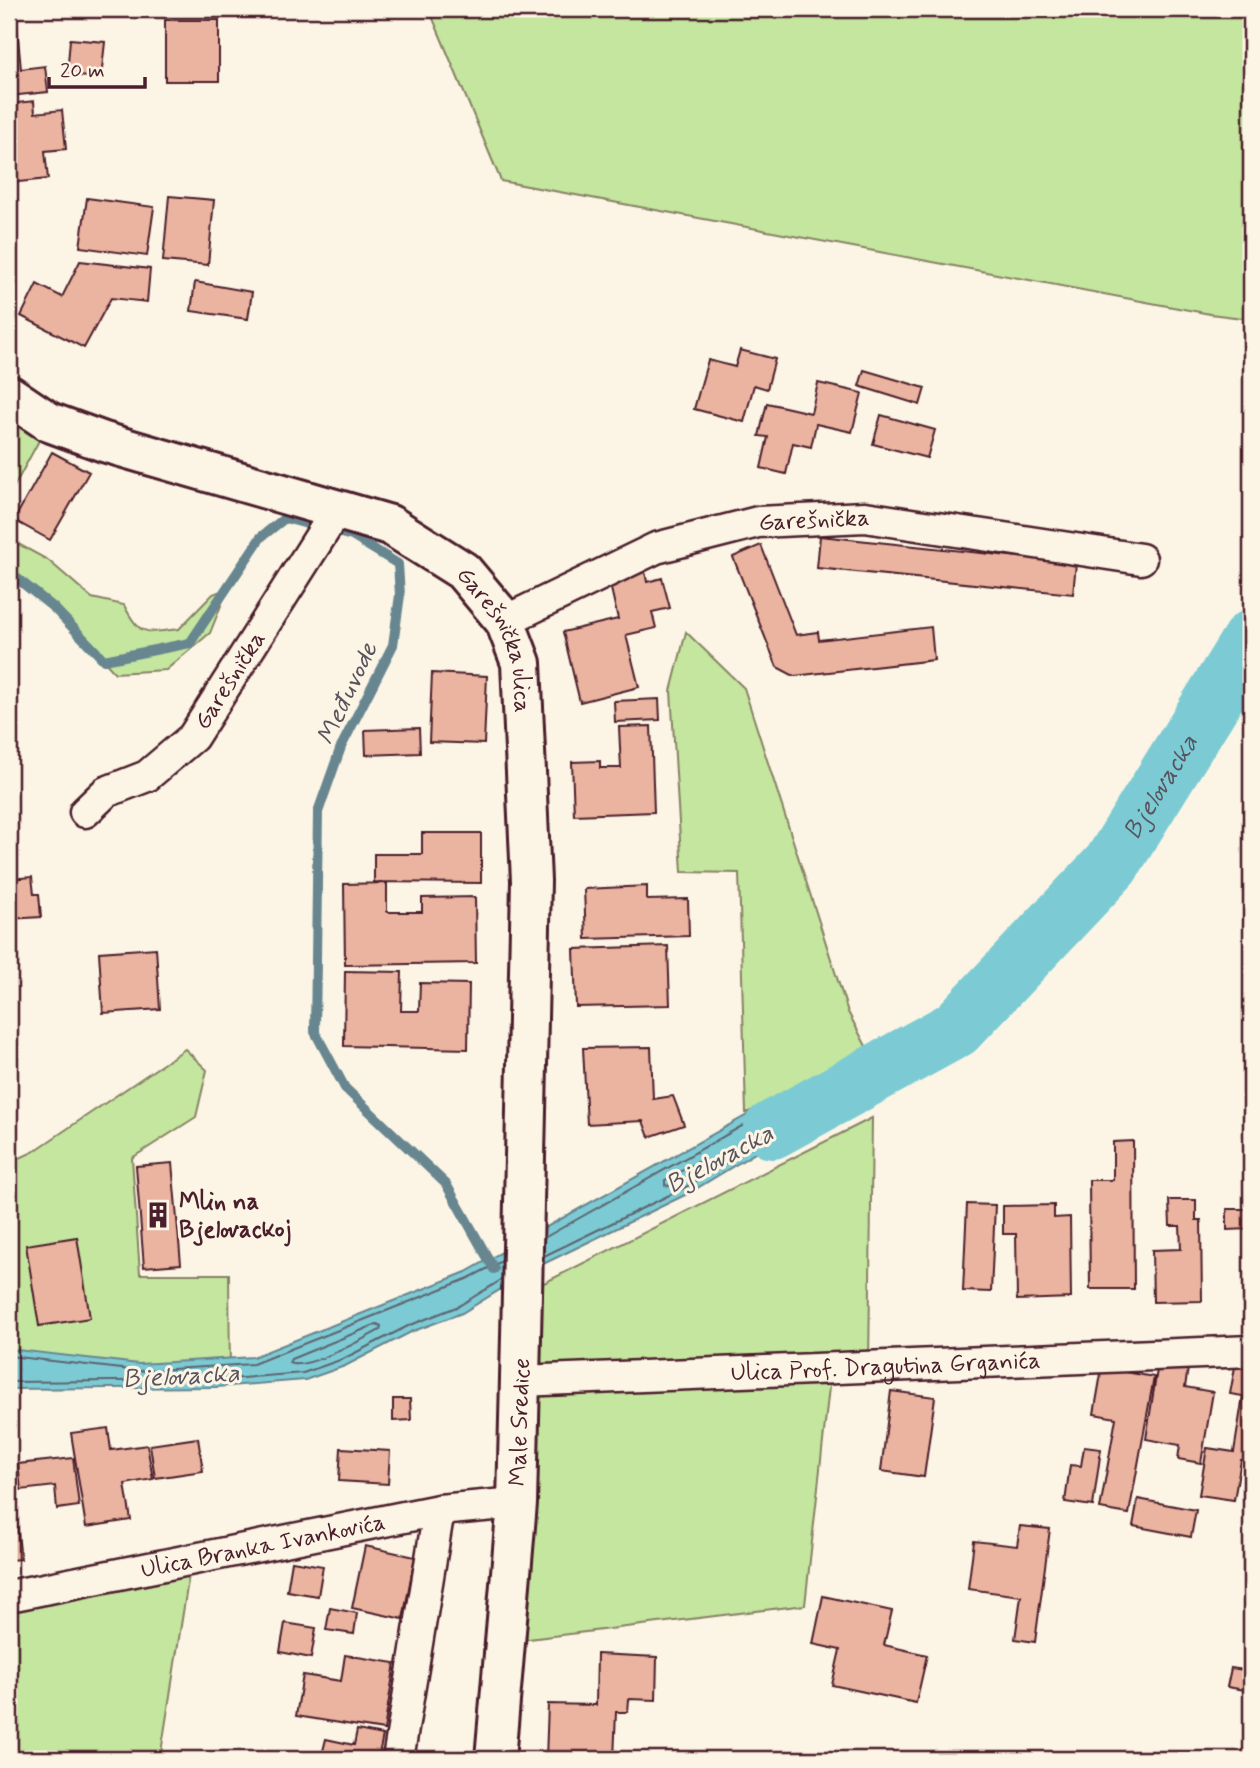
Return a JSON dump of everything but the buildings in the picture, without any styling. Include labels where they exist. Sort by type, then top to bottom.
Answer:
[{"type":"main road","name":"Garešnička ulica","points":[[9,396],[49,422],[82,434],[390,525],[463,571],[505,621],[521,663],[531,881],[523,1202]]},
{"type":"main road","name":"Male Sredice","points":[[495,1759],[517,1503],[523,1202]]},
{"type":"main road","name":"Male Sredice","points":[[472,1759],[504,1642]]},
{"type":"street","name":"Garešnička","points":[[85,812],[106,792],[147,776],[193,737],[325,529],[333,507]]},
{"type":"street","name":"Garešnička","points":[[505,621],[656,548],[758,522],[865,517],[1141,559]]},
{"type":"street","name":"Ulica Prof. Dragutina Grganića","points":[[520,1381],[1251,1351]]},
{"type":"street","name":"Ulica Branka Ivankovića","points":[[9,1596],[439,1510],[517,1503]]},
{"type":"street","points":[[398,1759],[439,1510]]},
{"type":"green space","points":[[429,9],[1251,9],[1251,319],[1210,314],[501,181]]},
{"type":"green space","points":[[9,395],[49,422],[9,496]]},
{"type":"green space","points":[[9,539],[48,560],[92,598],[124,605],[139,628],[145,631],[179,629],[213,594],[228,588],[210,633],[166,670],[115,673],[54,608],[9,572]]},
{"type":"green space","points":[[686,632],[744,688],[848,1012],[875,1063],[746,1113],[739,873],[682,872],[671,691]]},
{"type":"green space","points":[[185,1049],[207,1070],[196,1117],[132,1158],[140,1274],[229,1274],[230,1376],[9,1374],[9,1163],[33,1152]]},
{"type":"green space","points":[[872,1118],[869,1367],[831,1369],[805,1605],[504,1642],[522,1294]]},
{"type":"green space","points":[[191,1562],[160,1759],[9,1759],[9,1595]]},
{"type":"water","points":[[833,1067],[850,1116],[770,1144],[689,1193],[535,1268],[462,1313],[411,1332],[345,1366],[305,1380],[216,1387],[9,1389],[9,1349],[139,1364],[253,1357],[466,1272]]},
{"type":"waterway","name":"Međuvode","points":[[9,572],[54,608],[104,660],[190,643],[261,537],[285,518],[352,536],[398,564],[400,595],[393,645],[341,747],[318,812],[315,1032],[345,1088],[446,1184],[494,1269]]},
{"type":"waterway","name":"Bjelovacka","points":[[772,1130],[956,1029],[1111,865],[1251,639]]},
{"type":"place","name":"Mlin na Bjelovackoj","points":[[158,1215]]}]
